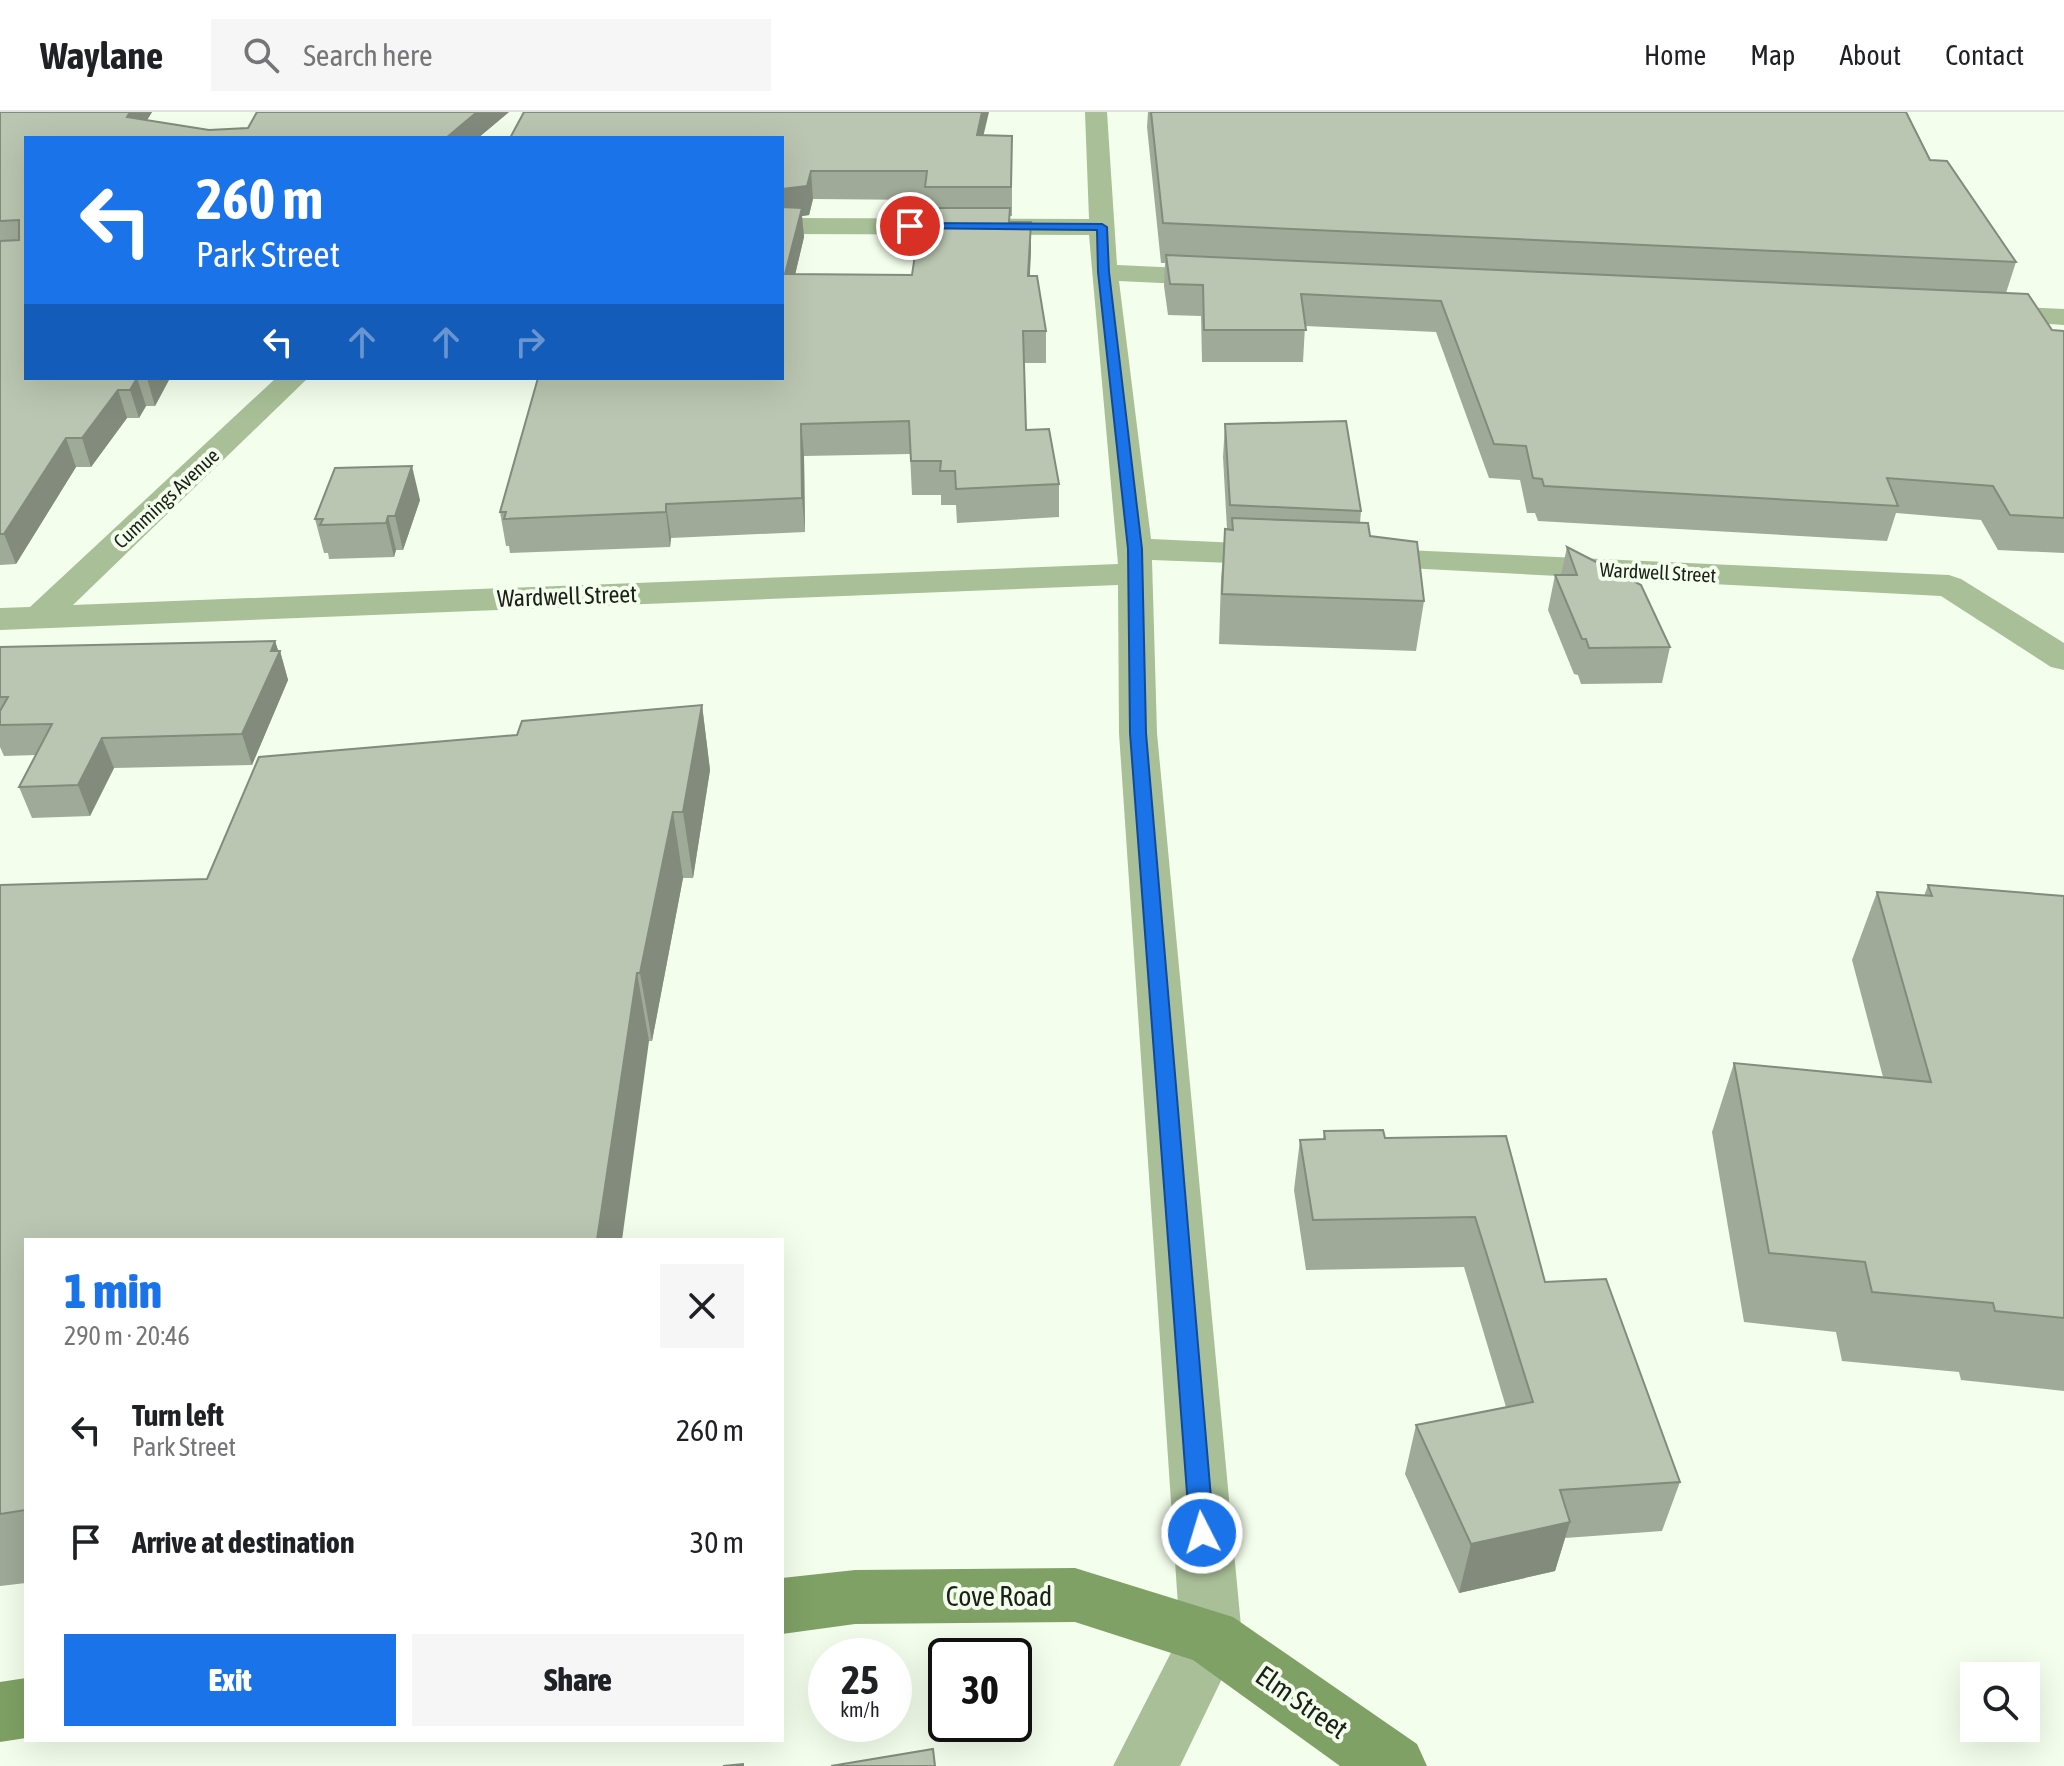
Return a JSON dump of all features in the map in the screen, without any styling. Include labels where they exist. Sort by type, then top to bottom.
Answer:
[{"type":"main road","name":"Cove Road","points":[[784,1606],[855,1597],[1075,1595],[1211,1637]]},
{"type":"main road","name":"Elm Street","points":[[1211,1637],[1394,1766]]},
{"type":"main road","points":[[0,1712],[24,1708]]},
{"type":"street","points":[[1096,112],[1104,272],[1134,562],[1138,733],[1211,1637],[1146,1766]]},
{"type":"street","points":[[784,226],[1102,227]]},
{"type":"street","points":[[1104,272],[1245,279]]},
{"type":"street","points":[[1954,312],[2064,317]]},
{"type":"street","name":"Cummings Avenue","points":[[39,618],[291,380]]},
{"type":"street","name":"Wardwell Street","points":[[0,619],[1134,562],[1322,556],[1949,586],[2064,659]]},
{"type":"building","points":[[0,112],[130,112],[127,117],[209,130],[248,128],[257,112],[477,112],[448,136],[24,136],[24,380],[136,380],[130,390],[118,390],[82,438],[66,438],[4,534],[0,534],[0,241],[19,240],[19,220],[0,221]]},
{"type":"building","points":[[524,112],[982,112],[977,135],[1012,136],[1011,187],[925,187],[927,171],[811,171],[807,186],[784,189],[784,136],[511,136]]},
{"type":"building","points":[[1151,112],[1906,112],[1930,160],[1947,161],[2016,262],[1163,223]]},
{"type":"building","points":[[784,207],[802,208],[785,274],[912,275],[922,208],[1010,208],[1009,222],[1031,222],[1028,276],[1037,276],[1046,331],[1023,331],[1026,430],[1049,429],[1059,484],[956,489],[955,471],[940,471],[941,461],[911,461],[909,421],[801,424],[802,498],[666,504],[666,512],[504,519],[506,512],[500,512],[537,380],[784,380]]},
{"type":"building","points":[[1166,255],[2028,294],[2052,330],[2064,331],[2064,518],[2010,515],[1993,486],[1887,478],[1898,506],[1544,486],[1542,479],[1533,478],[1526,446],[1494,444],[1441,301],[1301,294],[1306,330],[1204,330],[1203,285],[1170,284]]},
{"type":"building","points":[[1346,421],[1361,511],[1230,505],[1225,424]]},
{"type":"building","points":[[412,466],[395,516],[388,516],[386,523],[320,525],[323,519],[315,519],[335,468]]},
{"type":"building","points":[[1232,518],[1368,523],[1370,536],[1417,542],[1424,601],[1222,594],[1225,529],[1233,530]]},
{"type":"building","points":[[1567,547],[1641,585],[1670,647],[1589,648],[1586,639],[1582,639],[1555,575],[1577,575]]},
{"type":"building","points":[[275,641],[271,651],[280,651],[242,734],[102,738],[78,785],[19,787],[52,724],[0,725],[0,711],[8,697],[0,697],[0,647]]},
{"type":"building","points":[[702,705],[683,812],[673,812],[640,973],[637,973],[597,1238],[24,1238],[24,1510],[0,1514],[0,885],[207,879],[259,757],[517,735],[522,721]]},
{"type":"building","points":[[1928,885],[2064,896],[2064,1318],[1995,1311],[1993,1303],[1872,1292],[1865,1262],[1769,1253],[1734,1063],[1931,1082],[1877,892],[1932,896]]},
{"type":"building","points":[[1383,1130],[1385,1138],[1506,1136],[1545,1282],[1606,1279],[1680,1482],[1560,1490],[1570,1522],[1471,1544],[1416,1425],[1533,1402],[1475,1217],[1313,1220],[1300,1140],[1325,1139],[1324,1131]]},
{"type":"building","points":[[933,1749],[935,1766],[831,1766]]},
{"type":"route","points":[[910,226],[1102,227],[1104,272],[1135,549],[1138,733],[1202,1533]]}]
